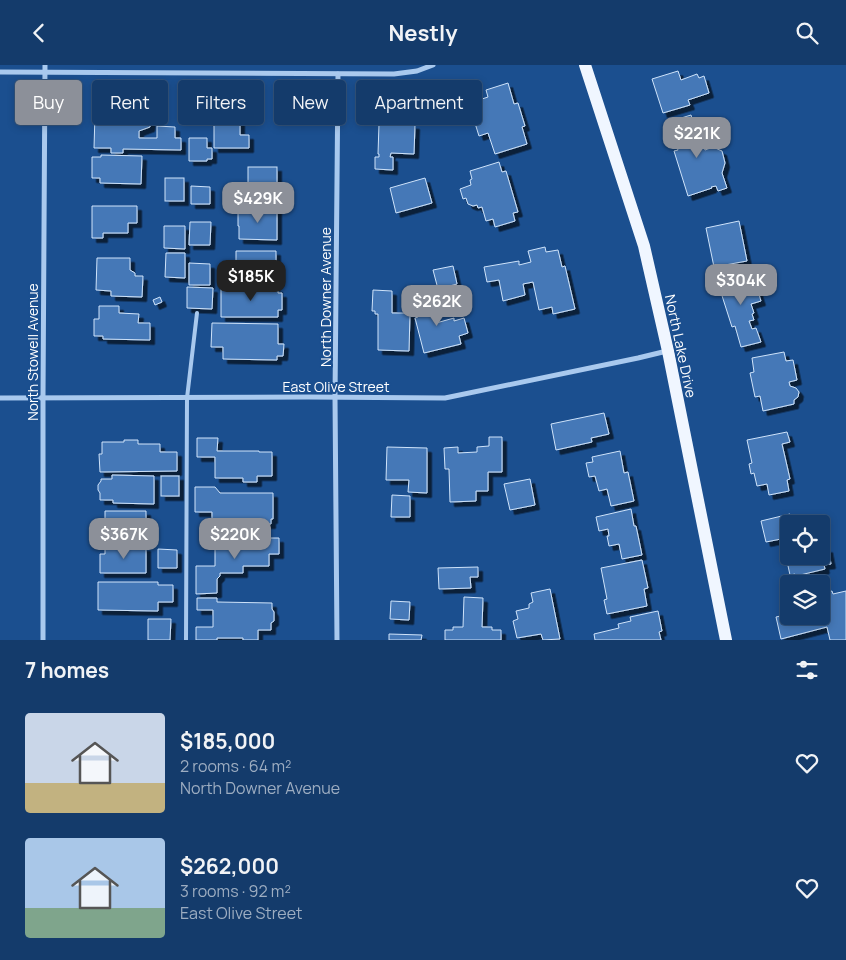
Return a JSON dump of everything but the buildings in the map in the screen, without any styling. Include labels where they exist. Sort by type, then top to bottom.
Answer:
[{"type":"main road","name":"North Lake Drive","points":[[585,65],[644,246],[668,351],[726,640]]},
{"type":"street","name":"North Stowell Avenue","points":[[43,640],[45,65]]},
{"type":"street","points":[[0,72],[394,74],[416,71],[433,65]]},
{"type":"street","name":"North Downer Avenue","points":[[337,640],[335,397],[338,74]]},
{"type":"street","name":"East Olive Street","points":[[0,398],[445,398],[668,351]]},
{"type":"lane","points":[[186,640],[187,397],[196,313]]}]
